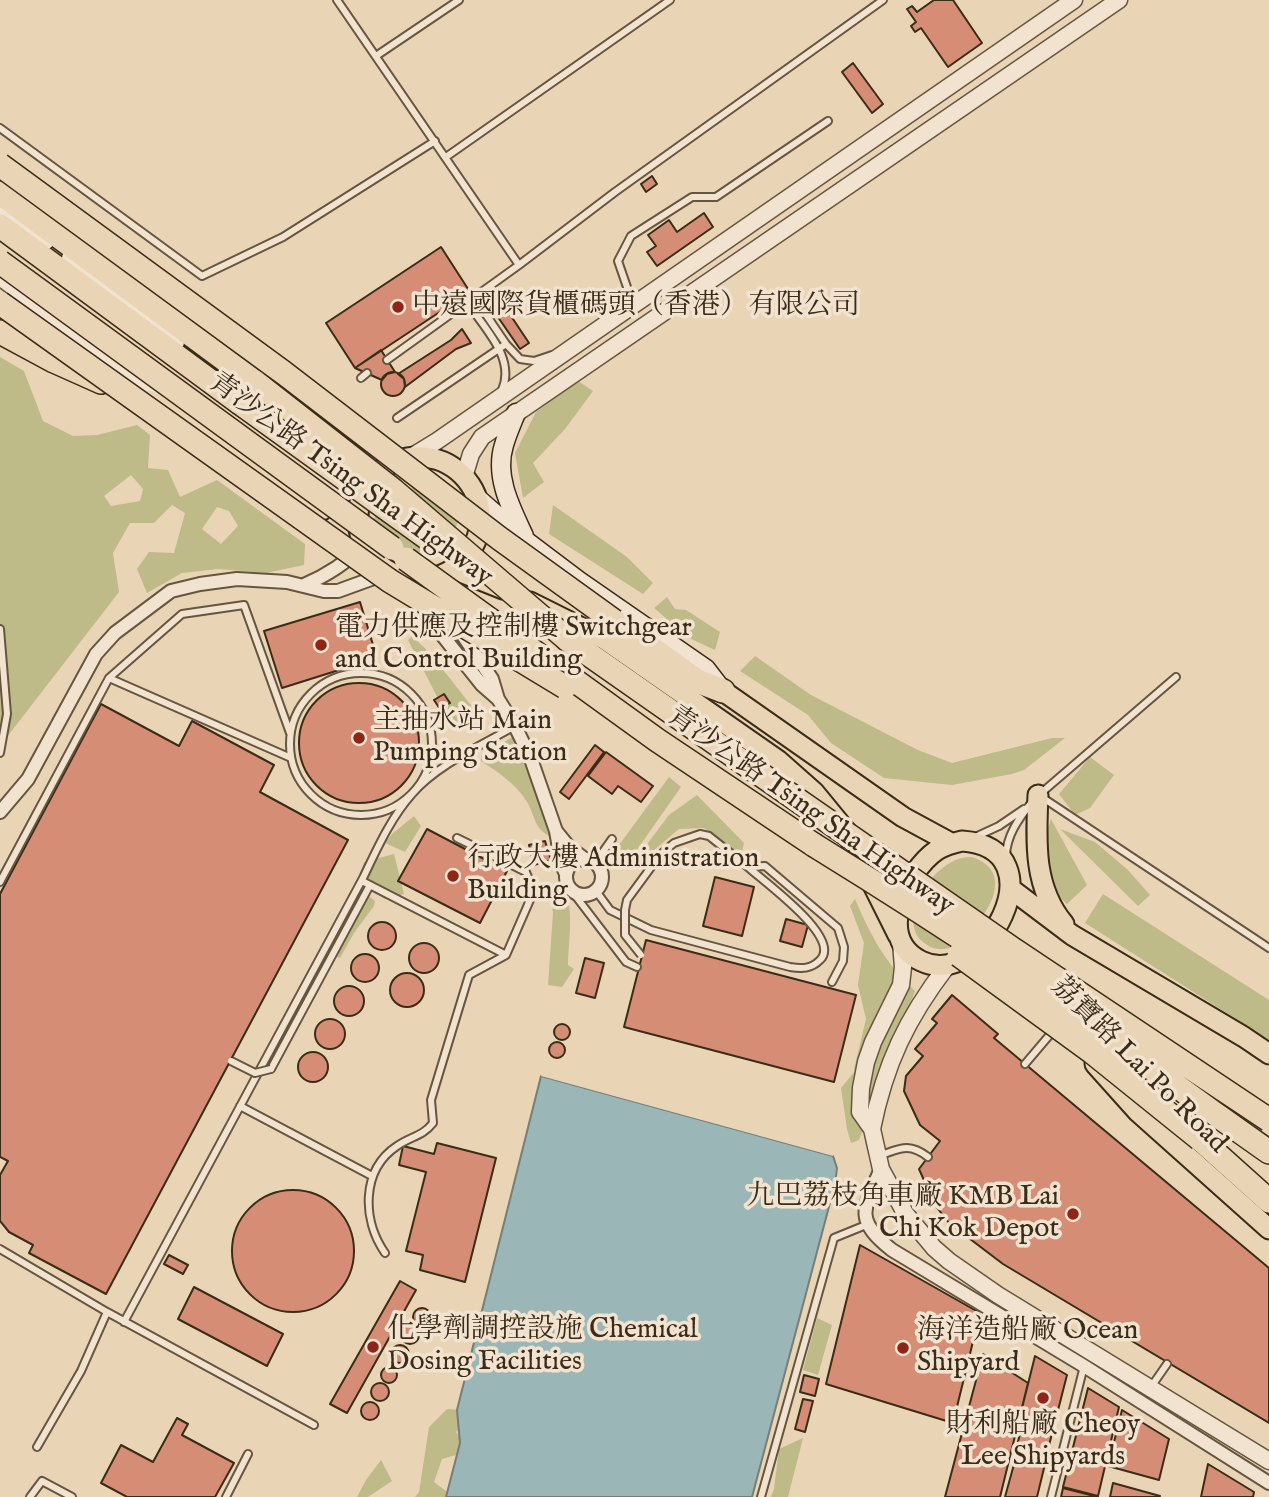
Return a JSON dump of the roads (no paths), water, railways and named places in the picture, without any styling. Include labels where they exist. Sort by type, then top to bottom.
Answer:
[{"type":"highway","points":[[0,165],[284,373],[499,538],[697,681],[723,691]]},
{"type":"highway","points":[[0,193],[308,423],[393,490],[567,639]]},
{"type":"highway","name":"青沙公路 Tsing Sha Highway","points":[[0,226],[567,639],[1000,940],[1269,1120]]},
{"type":"highway","name":"青沙公路 Tsing Sha Highway","points":[[0,262],[657,740],[814,845],[878,897],[1092,1052],[1200,1139],[1269,1201]]},
{"type":"highway","points":[[0,303],[390,580],[657,740]]},
{"type":"highway","points":[[0,332],[54,361],[194,422]]},
{"type":"highway","points":[[814,845],[1117,1042],[1269,1152]]},
{"type":"main road","points":[[516,413],[503,446],[500,471],[506,495],[526,541]]},
{"type":"main road","points":[[194,422],[328,514],[358,526]]},
{"type":"main road","points":[[406,460],[442,461],[464,477],[475,496],[480,516],[477,536],[468,555],[445,573],[416,579],[392,573],[379,565],[364,545],[358,526],[358,510],[363,494],[377,473],[406,460]]},
{"type":"main road","points":[[445,573],[554,612],[604,639],[779,761],[814,792],[846,831],[905,950],[915,958],[937,966],[951,965],[970,956],[994,930],[1008,903],[1011,890],[1006,864],[1000,856],[986,846],[957,842],[903,817],[833,770],[723,691],[706,669],[526,541],[475,496]]},
{"type":"main road","points":[[1033,801],[1040,875],[1051,904],[1072,935]]},
{"type":"main road","points":[[900,939],[900,902],[906,887],[931,855],[957,842]]},
{"type":"main road","name":"荔寶路 Lai Po Road","points":[[1011,890],[1072,935],[1269,1054]]},
{"type":"main road","name":"荔寶路 Lai Po Road","points":[[951,965],[989,974],[1013,985],[1036,1001],[1138,1112],[1269,1229]]},
{"type":"street","points":[[406,460],[1074,0]]},
{"type":"street","points":[[464,477],[471,454],[482,437],[1119,0]]},
{"type":"street","points":[[0,208],[75,262],[313,452],[335,464],[377,473]]},
{"type":"street","points":[[0,277],[111,363],[194,422]]},
{"type":"street","points":[[304,585],[346,562],[364,545]]},
{"type":"street","points":[[0,812],[28,779],[96,654],[115,633],[171,591],[200,584],[237,579],[338,591],[392,573],[482,685],[498,699]]},
{"type":"street","points":[[445,573],[450,616],[492,679],[498,699],[531,759],[556,831],[562,865],[571,890],[580,895],[596,891],[601,874],[569,847],[556,831]]},
{"type":"street","points":[[566,874],[571,865],[590,862]]},
{"type":"street","points":[[900,939],[903,967],[901,985],[866,1062],[860,1112],[872,1129],[879,1162],[896,1198],[913,1223],[949,1261],[998,1295],[1269,1461]]},
{"type":"street","points":[[872,1129],[885,1075],[900,1036],[924,995],[951,965]]},
{"type":"street","points":[[879,1162],[866,1202],[866,1225],[877,1239],[1269,1483]]},
{"type":"lane","points":[[337,0],[519,265]]},
{"type":"lane","points":[[376,56],[459,0]]},
{"type":"lane","points":[[446,157],[670,0]]},
{"type":"lane","points":[[387,360],[883,0]]},
{"type":"lane","points":[[635,302],[618,261],[631,236],[692,197],[716,197],[828,121]]},
{"type":"lane","points":[[0,128],[202,276],[283,237],[435,141]]},
{"type":"lane","points":[[474,297],[517,357],[527,361],[565,351]]},
{"type":"lane","points":[[467,302],[498,349],[508,371],[498,398]]},
{"type":"lane","points":[[397,418],[506,344]]},
{"type":"lane","points":[[0,882],[109,678],[182,614],[244,605],[290,733],[291,758],[299,779],[312,796],[331,809],[352,815],[374,814],[395,807],[451,762],[515,726]]},
{"type":"lane","points":[[0,629],[7,714],[0,753]]},
{"type":"lane","points":[[124,1322],[362,881],[386,831],[426,773],[432,749],[429,725],[419,703],[402,685],[380,675],[356,672],[332,678],[312,691],[297,710],[290,733]]},
{"type":"lane","points":[[957,842],[999,826],[1033,801],[1177,677]]},
{"type":"lane","points":[[109,678],[291,758]]},
{"type":"lane","points":[[1006,864],[1006,845],[1016,824],[1033,801]]},
{"type":"lane","points":[[1033,801],[1269,947]]},
{"type":"lane","points":[[596,891],[610,910],[625,917],[651,930],[790,967],[807,968],[817,964],[824,957],[826,947],[812,923],[709,836],[699,834],[674,843],[660,855],[627,900],[625,917],[625,934],[641,955]]},
{"type":"lane","points":[[385,1253],[376,1240],[369,1217],[372,1176],[382,1159],[396,1146],[424,1134],[433,1122],[431,1100],[469,975],[506,955],[530,901],[531,887],[526,872],[457,838]]},
{"type":"lane","points":[[590,862],[612,839]]},
{"type":"lane","points":[[748,867],[765,866],[838,928],[844,947],[842,961],[832,982]]},
{"type":"lane","points":[[362,881],[506,955]]},
{"type":"lane","points":[[231,1061],[255,1073],[271,1069],[370,885]]},
{"type":"lane","points":[[571,890],[626,962],[637,967]]},
{"type":"lane","points":[[1025,1064],[1059,1023]]},
{"type":"lane","points":[[240,1106],[372,1176]]},
{"type":"lane","points":[[879,1162],[911,1147],[917,1148],[928,1157]]},
{"type":"lane","points":[[761,1497],[834,1238],[866,1225]]},
{"type":"lane","points":[[0,1249],[124,1322],[314,1425]]},
{"type":"lane","points":[[37,1447],[81,1371],[107,1312]]},
{"type":"lane","points":[[1150,1389],[1167,1364]]},
{"type":"lane","points":[[1051,1497],[1084,1366]]},
{"type":"lane","points":[[226,1497],[248,1454]]},
{"type":"lane","points":[[30,1497],[42,1481],[72,1497]]},
{"type":"water","points":[[541,1076],[833,1156],[837,1168],[835,1184],[752,1497],[446,1497],[460,1443],[457,1410]]},
{"type":"place","name":"中遠國際貨櫃碼頭（香港）有限公司","points":[[398,307]]},
{"type":"place","name":"電力供應及控制樓 Switchgear and Control Building","points":[[321,645]]},
{"type":"place","name":"主抽水站 Main Pumping Station","points":[[359,738]]},
{"type":"place","name":"行政大樓 Administration Building","points":[[453,876]]},
{"type":"place","name":"九巴荔枝角車廠 KMB Lai Chi Kok Depot","points":[[1073,1214]]},
{"type":"place","name":"化學劑調控設施 Chemical Dosing Facilities","points":[[373,1347]]},
{"type":"place","name":"海洋造船廠 Ocean Shipyard","points":[[903,1348]]},
{"type":"place","name":"財利船廠 Cheoy Lee Shipyards","points":[[1043,1398]]}]
